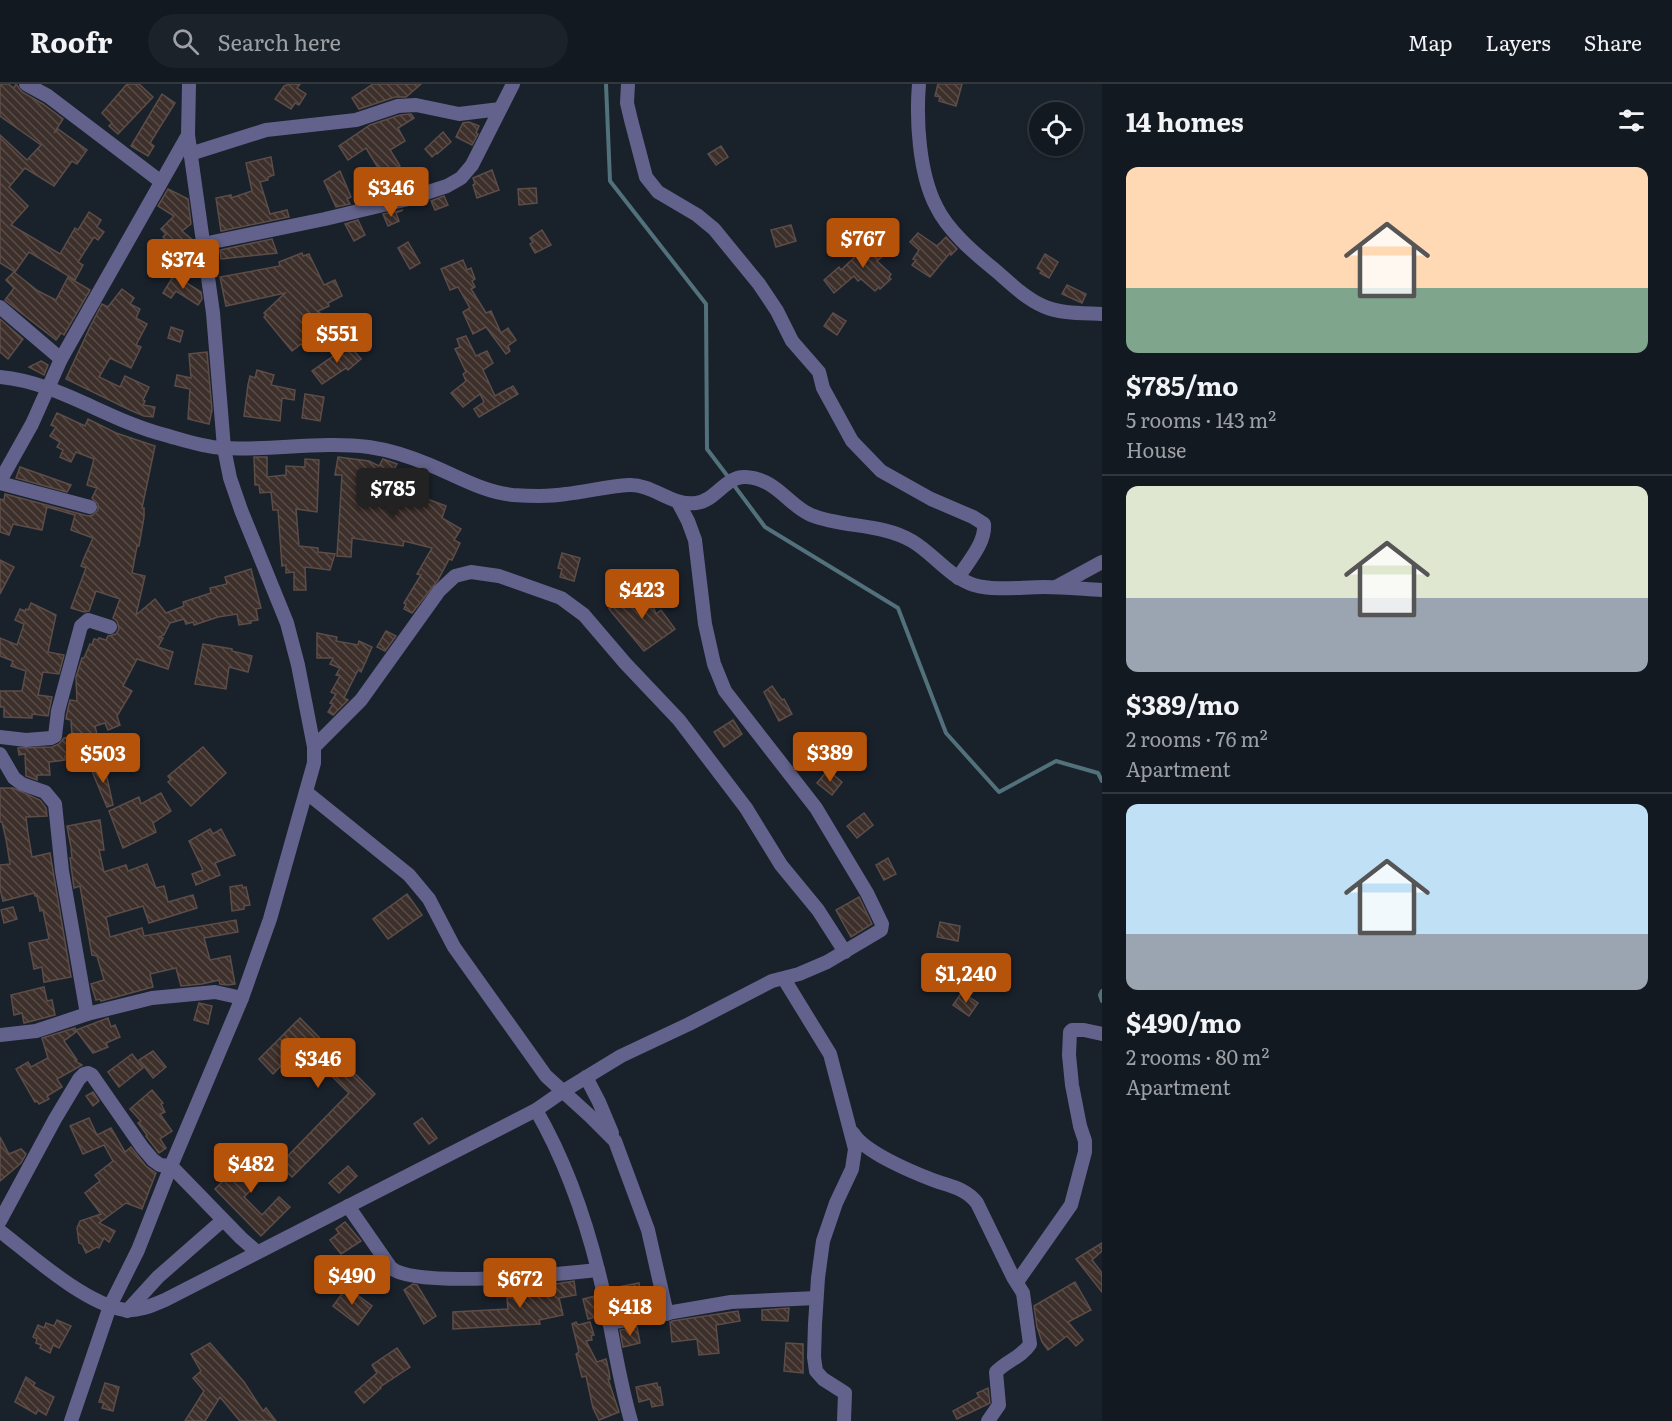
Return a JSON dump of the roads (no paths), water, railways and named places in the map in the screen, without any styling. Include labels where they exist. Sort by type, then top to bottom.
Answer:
[{"type":"street","points":[[26,84],[48,96],[160,181]]},
{"type":"street","points":[[71,1421],[110,1306],[138,1250],[242,998],[270,919],[314,763],[314,747],[298,665],[286,623],[241,510],[230,478],[224,448],[213,313],[188,135],[189,84]]},
{"type":"street","points":[[203,244],[325,219],[404,200],[447,186],[461,178],[472,165],[513,84]]},
{"type":"street","points":[[628,84],[627,103],[630,120],[646,177],[658,192],[697,215],[714,229],[759,284],[777,311],[792,341],[819,372],[824,388],[840,420],[858,449],[889,476],[984,524],[984,532],[978,546],[958,578]]},
{"type":"street","points":[[919,84],[918,122],[926,178],[936,206],[950,226],[983,260],[1034,301],[1054,309],[1102,314]]},
{"type":"street","points":[[190,154],[266,130],[350,121],[398,106],[416,105],[459,114],[500,109]]},
{"type":"street","points":[[90,507],[0,482],[49,389],[61,360],[188,135]]},
{"type":"street","points":[[0,307],[61,360]]},
{"type":"street","points":[[0,377],[49,389],[162,435],[224,448],[367,447],[394,452],[470,483],[511,495],[561,495],[630,485],[643,486],[678,502],[700,503],[737,477],[747,477],[761,480],[782,491],[803,511],[814,516],[840,523],[893,531],[929,552],[958,578],[973,584],[989,587],[1102,590]]},
{"type":"street","points":[[0,1231],[80,1290],[110,1306],[127,1311],[145,1307],[165,1300],[536,1110],[621,1056],[772,981],[813,969],[883,928],[867,893],[816,808],[725,691],[714,664],[705,624],[695,540],[678,502]]},
{"type":"street","points":[[1056,587],[1102,562]]},
{"type":"street","points":[[314,747],[361,700],[439,591],[454,576],[471,572],[499,576],[561,598],[584,615],[625,663],[679,720],[733,790],[781,865],[823,916],[845,951]]},
{"type":"street","points":[[0,738],[26,740],[54,736],[58,711],[81,626],[88,620],[110,627]]},
{"type":"street","points":[[0,754],[14,778],[22,784],[45,792],[55,804],[62,871],[87,1014]]},
{"type":"street","points":[[306,792],[409,875],[429,899],[454,946],[546,1076],[615,1141]]},
{"type":"street","points":[[784,979],[830,1054],[855,1149],[852,1169],[828,1221],[823,1241],[816,1298],[816,1371],[823,1379],[845,1392],[844,1421]]},
{"type":"street","points":[[0,1035],[36,1031],[87,1014],[152,998],[215,993],[242,998]]},
{"type":"street","points":[[1017,1282],[1071,1205],[1085,1152],[1085,1141],[1072,1085],[1069,1055],[1070,1032],[1079,1029],[1102,1034]]},
{"type":"street","points":[[0,1221],[5,1201],[84,1074],[88,1073],[92,1075],[153,1160],[160,1165],[171,1166],[257,1252]]},
{"type":"street","points":[[586,1077],[599,1102],[638,1198],[648,1230],[667,1314]]},
{"type":"street","points":[[536,1110],[549,1132],[574,1194],[598,1270],[631,1421]]},
{"type":"street","points":[[848,1126],[861,1144],[871,1150],[930,1179],[970,1194],[977,1203],[1023,1293],[1030,1344],[1025,1351],[996,1372],[999,1405],[988,1421]]},
{"type":"street","points":[[348,1206],[396,1272],[428,1277],[467,1279],[598,1270]]},
{"type":"street","points":[[127,1311],[158,1277],[223,1220]]},
{"type":"street","points":[[609,1323],[731,1302],[816,1298]]},
{"type":"waterway","points":[[606,84],[610,181],[706,304],[707,449],[729,478]]},
{"type":"waterway","points":[[733,484],[765,527],[898,608],[946,733],[999,792],[1056,761],[1098,773],[1102,781]]},
{"type":"waterway","points":[[1102,991],[1100,995],[1102,1001]]}]
